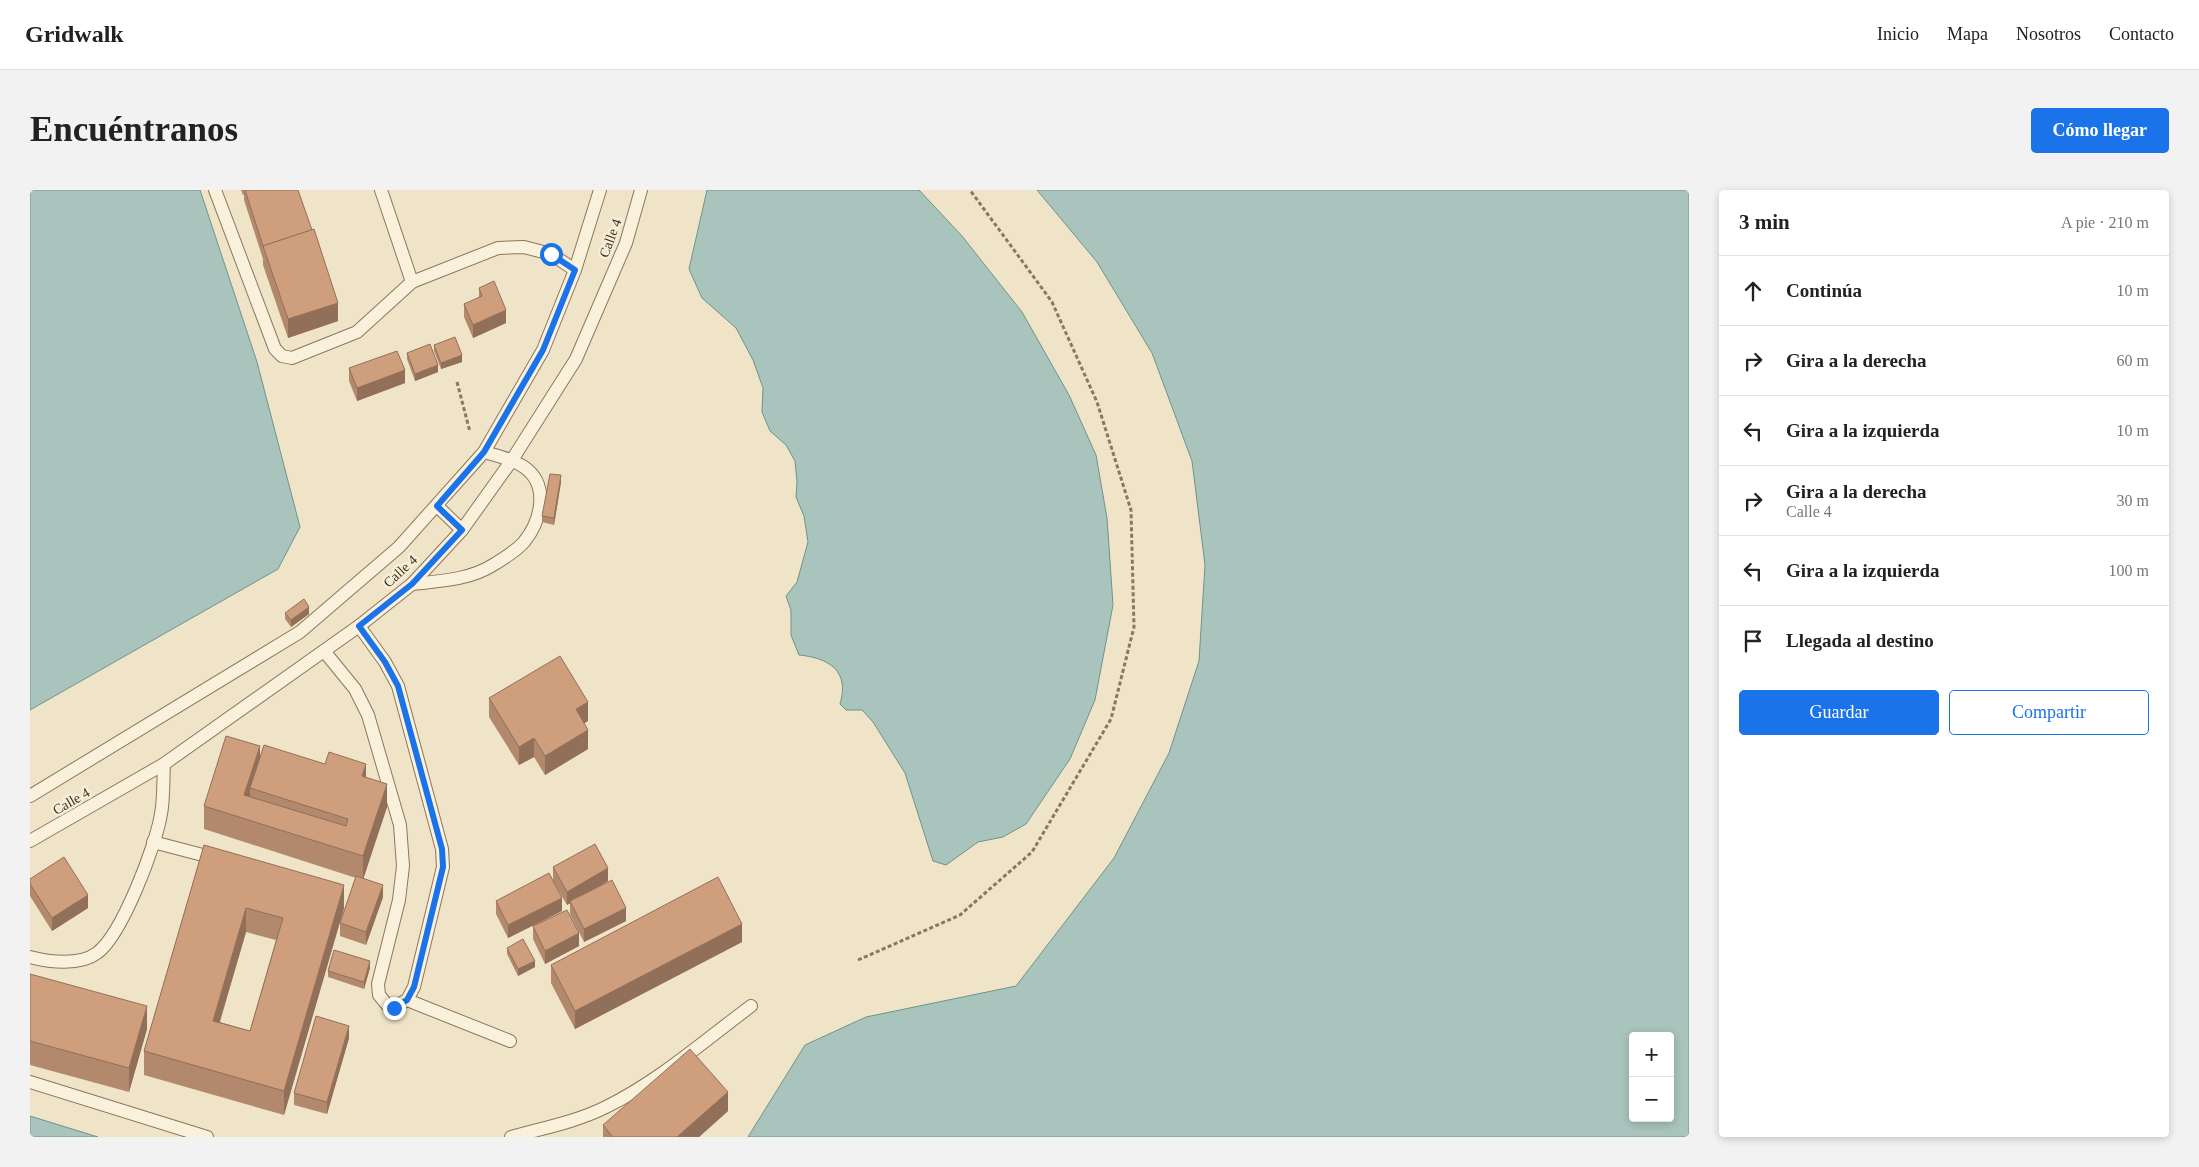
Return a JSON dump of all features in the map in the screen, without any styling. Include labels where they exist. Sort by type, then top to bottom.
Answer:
[{"type":"lane","points":[[215,190],[275,349],[282,356],[292,358],[358,332],[412,282],[498,248],[524,246],[551,254],[575,270]]},
{"type":"lane","points":[[381,190],[412,282]]},
{"type":"lane","points":[[30,796],[300,632],[399,547],[481,457],[543,350],[575,270],[600,190]]},
{"type":"lane","name":"Calle 4","points":[[30,841],[164,764],[359,626],[412,584],[462,530],[512,460],[576,359],[626,243],[641,190]]},
{"type":"lane","points":[[412,584],[454,580],[492,566],[523,543],[537,522],[540,489],[535,479],[525,468],[512,460],[481,457]]},
{"type":"lane","points":[[437,506],[462,530]]},
{"type":"lane","points":[[324,651],[355,689],[368,716],[400,825],[403,866],[399,900],[378,984],[379,995],[388,1006],[394,1008],[407,1000],[414,987],[443,867],[442,849],[398,686],[385,662],[359,626]]},
{"type":"lane","points":[[30,957],[70,961],[97,953],[113,936],[142,874],[153,842],[161,814],[164,764]]},
{"type":"lane","points":[[153,842],[228,862]]},
{"type":"lane","points":[[407,1000],[510,1040]]},
{"type":"lane","points":[[511,1137],[566,1122],[606,1107],[649,1083],[751,1006]]},
{"type":"lane","points":[[30,1082],[207,1137]]},
{"type":"path","points":[[858,960],[960,914],[1032,852],[1111,718],[1134,627],[1131,510],[1098,402],[1052,302],[970,190]]},
{"type":"path","points":[[457,382],[481,457]]},
{"type":"water","points":[[30,190],[200,190],[257,362],[300,527],[278,569],[30,710]]},
{"type":"water","points":[[707,190],[919,190],[962,236],[1022,312],[1069,395],[1096,455],[1107,518],[1113,605],[1095,700],[1070,759],[1026,824],[1003,837],[978,842],[946,865],[933,861],[905,773],[873,722],[862,710],[846,710],[840,704],[842,683],[839,675],[828,663],[799,655],[791,635],[791,610],[786,596],[797,582],[808,542],[804,516],[796,497],[795,461],[786,445],[770,431],[762,412],[763,388],[753,360],[736,328],[702,298],[689,269]]},
{"type":"water","points":[[1037,190],[1689,190],[1689,1137],[748,1137],[805,1045],[866,1017],[1016,986],[1114,858],[1169,753],[1199,661],[1205,565],[1192,461],[1152,353],[1097,262]]},
{"type":"water","points":[[30,1116],[98,1137],[30,1137]]},
{"type":"building","points":[[245,190],[298,190],[312,230],[263,246]]},
{"type":"building","points":[[314,229],[338,303],[288,319],[263,246]]},
{"type":"building","points":[[494,281],[506,310],[473,325],[464,304],[482,296],[479,288]]},
{"type":"building","points":[[455,337],[462,355],[441,363],[434,345]]},
{"type":"building","points":[[430,344],[438,365],[415,374],[407,353]]},
{"type":"building","points":[[397,351],[405,370],[357,388],[349,368]]},
{"type":"building","points":[[550,474],[561,475],[554,518],[542,516]]},
{"type":"building","points":[[304,599],[309,607],[291,620],[285,613]]},
{"type":"building","points":[[560,656],[588,702],[576,709],[588,730],[545,756],[534,738],[519,747],[489,698]]},
{"type":"building","points":[[226,736],[260,746],[244,795],[346,826],[348,819],[250,788],[264,745],[325,764],[329,752],[366,764],[362,776],[387,784],[363,856],[204,806]]},
{"type":"building","points":[[595,844],[608,868],[567,892],[553,867]]},
{"type":"building","points":[[204,845],[344,885],[284,1091],[144,1051]],"holes":[[[246,908],[283,918],[250,1031],[213,1021]]]},
{"type":"building","points":[[64,857],[88,895],[52,918],[30,884],[30,879]]},
{"type":"building","points":[[549,873],[562,898],[508,925],[496,901]]},
{"type":"building","points":[[356,876],[383,885],[366,932],[340,923]]},
{"type":"building","points":[[718,877],[742,924],[575,1011],[551,965]]},
{"type":"building","points":[[612,880],[626,908],[584,929],[570,901]]},
{"type":"building","points":[[567,910],[579,933],[545,951],[533,926]]},
{"type":"building","points":[[523,939],[535,961],[518,969],[507,948]]},
{"type":"building","points":[[334,950],[370,961],[364,982],[328,971]]},
{"type":"building","points":[[30,974],[147,1006],[129,1068],[30,1041]]},
{"type":"building","points":[[316,1016],[349,1026],[327,1102],[294,1093]]},
{"type":"building","points":[[690,1049],[728,1092],[677,1137],[613,1137],[603,1125]]},
{"type":"route","points":[[394,1008],[402,1005],[407,1000],[414,987],[443,867],[442,849],[398,686],[385,662],[359,626],[412,584],[462,530],[437,506],[478,462],[543,350],[575,270],[551,254]]}]
